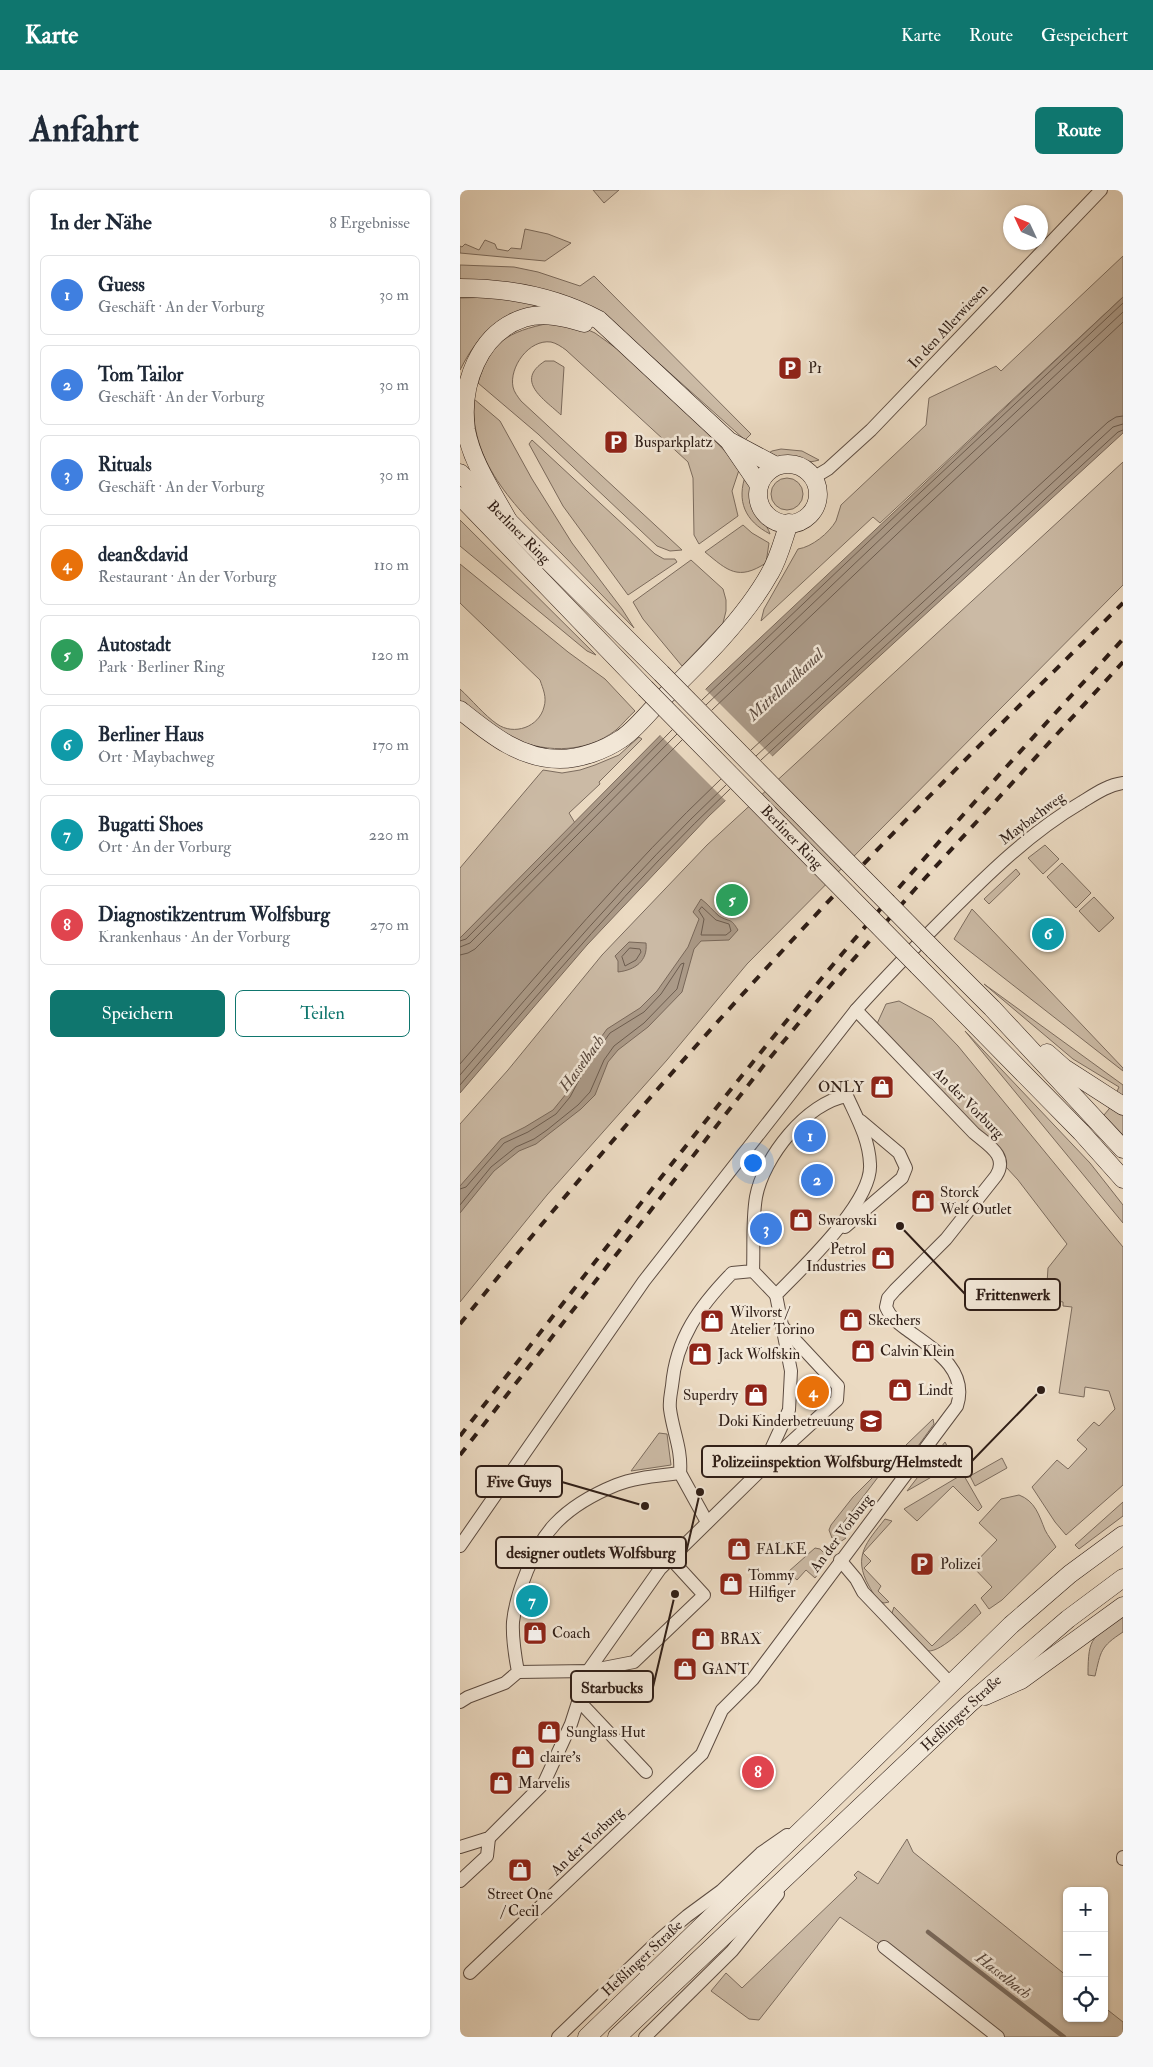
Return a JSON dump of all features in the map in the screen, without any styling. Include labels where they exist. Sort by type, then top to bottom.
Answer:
[{"type":"main road","points":[[460,288],[523,293],[555,301],[599,320],[729,441],[759,485]]},
{"type":"main road","points":[[510,524],[478,462],[466,432],[463,404],[466,385],[481,351],[495,336],[515,322],[526,318],[550,315],[569,318],[595,327],[630,349]]},
{"type":"main road","points":[[729,441],[776,466]]},
{"type":"main road","points":[[796,465],[803,468],[813,478],[818,492],[815,506],[804,519],[789,524],[773,519],[764,511],[758,498],[759,485],[764,476],[776,466],[796,465]]},
{"type":"main road","name":"Berliner Ring","points":[[460,473],[661,673],[992,1008],[1123,1149]]},
{"type":"main road","name":"Berliner Ring","points":[[460,496],[1118,1172],[1123,1186]]},
{"type":"main road","points":[[460,710],[500,742],[536,756],[561,759],[592,754],[621,739],[692,669],[751,603],[771,572],[789,524]]},
{"type":"main road","points":[[992,1008],[1064,1068],[1123,1106]]},
{"type":"main road","name":"Heßlinger Straße","points":[[586,2037],[824,1809],[1011,1625],[1070,1574],[1123,1535]]},
{"type":"main road","name":"Heßlinger Straße","points":[[617,2037],[969,1704],[1068,1619],[1123,1578]]},
{"type":"main road","points":[[969,1704],[1020,1680],[1123,1606]]},
{"type":"street","name":"In den Allerwiesen","points":[[813,478],[828,469],[871,430],[1101,190]]},
{"type":"street","name":"Maybachweg","points":[[856,1010],[969,893],[1033,834],[1098,792],[1115,784],[1123,783]]},
{"type":"street","points":[[460,1546],[644,1281],[856,1010]]},
{"type":"street","name":"An der Vorburg","points":[[470,1973],[702,1754],[722,1710],[752,1679],[957,1406],[960,1398],[959,1382],[948,1362],[888,1313],[886,1307],[888,1298],[946,1239],[996,1176],[1002,1165],[994,1151],[974,1133],[856,1010]]},
{"type":"street","points":[[762,1469],[789,1410],[791,1371],[776,1295],[753,1271],[756,1196],[770,1162],[786,1137],[810,1113],[829,1100],[847,1096],[866,1136],[875,1166],[868,1184],[833,1237]]},
{"type":"street","points":[[776,1295],[833,1237],[902,1178],[906,1168],[899,1152],[857,1118]]},
{"type":"street","points":[[708,1522],[680,1473],[681,1457],[670,1407],[673,1375],[683,1337],[707,1299],[732,1272],[753,1271]]},
{"type":"street","points":[[460,1847],[489,1838],[544,1783],[571,1724],[588,1671],[660,1569],[762,1469],[838,1400],[838,1386],[783,1327]]},
{"type":"street","points":[[518,1672],[510,1636],[522,1586],[534,1548],[554,1525],[576,1506],[614,1481],[680,1473]]},
{"type":"street","points":[[464,1697],[504,1683],[518,1672],[588,1671],[634,1662],[704,1595],[671,1559]]},
{"type":"street","name":"Heßlinger Straße","points":[[840,1560],[870,1599],[950,1684]]},
{"type":"street","points":[[578,1700],[646,1772]]},
{"type":"street","name":"Heßlinger Straße","points":[[558,2037],[674,1927],[721,1891],[761,1853],[824,1809]]},
{"type":"street","points":[[460,1881],[486,1856],[489,1838]]},
{"type":"street","name":"Heßlinger Straße","points":[[645,2037],[732,1951],[808,1857]]},
{"type":"street","points":[[884,1947],[998,2037]]},
{"type":"shaded area","points":[[593,190],[619,190],[604,203]]},
{"type":"shaded area","points":[[525,229],[548,234],[571,243],[545,261],[460,253],[460,246],[462,247],[465,244],[479,250],[485,240],[495,244],[497,249],[508,251],[511,248],[521,249]]},
{"type":"shaded area","points":[[1123,256],[1123,297],[880,523],[873,517],[761,621],[764,609],[798,549],[809,545],[825,535],[836,521],[841,505],[926,425],[929,398],[996,366],[1001,371]]},
{"type":"shaded area","points":[[460,265],[514,267],[538,272],[580,286],[594,276],[751,434],[745,440],[604,314],[568,297],[551,292],[517,285],[460,280]]},
{"type":"shaded area","points":[[494,297],[544,305],[544,308],[515,317],[493,327],[476,343],[460,370],[460,298]]},
{"type":"shaded area","points":[[550,323],[575,324],[595,333],[631,359],[695,420],[740,467],[732,491],[738,516],[699,544],[694,535],[693,478],[688,462],[566,350],[557,344],[543,342],[535,345],[522,356],[514,371],[513,387],[516,394],[521,401],[682,550],[670,551],[657,546],[538,434],[478,383],[489,357],[503,341],[522,330]]},
{"type":"shaded area","points":[[545,361],[554,361],[564,367],[561,415],[540,396],[532,383],[532,376],[536,368]]},
{"type":"shaded area","points":[[474,399],[500,421],[532,479],[572,543],[622,609],[634,628],[530,521],[500,485],[480,445],[475,423]]},
{"type":"shaded area","points":[[532,440],[655,554],[664,559],[675,559],[677,562],[628,595],[563,506],[529,444]]},
{"type":"shaded area","points":[[781,449],[802,451],[819,460],[807,462],[764,456],[772,451]]},
{"type":"shaded area","points":[[1123,462],[1123,585],[747,964],[667,1060],[547,1195],[460,1302],[460,1124],[508,1070],[602,955],[707,845]]},
{"type":"shaded area","points":[[746,474],[756,510],[770,534],[754,523],[745,509],[742,493]]},
{"type":"shaded area","points":[[787,478],[793,479],[798,483],[802,488],[802,500],[798,505],[793,509],[787,510],[781,509],[776,505],[772,500],[771,494],[772,488],[776,483],[781,479]]},
{"type":"shaded area","points":[[460,520],[596,655],[587,651],[460,546]]},
{"type":"shaded area","points":[[743,525],[769,543],[766,563],[748,572],[727,569],[705,552]]},
{"type":"shaded area","points":[[691,560],[723,589],[726,611],[723,623],[682,666],[643,619],[633,602]]},
{"type":"shaded area","points":[[460,564],[568,652],[605,679],[635,711],[616,730],[603,738],[590,744],[562,749],[533,745],[506,735],[488,724],[460,701],[460,689],[497,724],[504,728],[518,729],[525,728],[537,720],[544,707],[545,700],[540,680],[460,603]]},
{"type":"shaded area","points":[[639,737],[642,739],[599,782],[600,784],[569,813],[575,823],[460,938],[460,868],[543,770],[562,773],[595,765],[619,755]]},
{"type":"shaded area","points":[[1045,845],[1059,859],[1043,874],[1028,858]]},
{"type":"shaded area","points":[[1062,863],[1091,893],[1076,908],[1047,877]]},
{"type":"shaded area","points":[[1016,869],[1020,874],[989,904],[984,899]]},
{"type":"shaded area","points":[[1094,897],[1114,918],[1099,932],[1079,911]]},
{"type":"shaded area","points":[[972,909],[1123,1068],[1123,1071],[954,939]]},
{"type":"shaded area","points":[[984,984],[1123,1085],[1123,1135],[1104,1115],[1109,1109],[1119,1087],[1073,1059]]},
{"type":"shaded area","points":[[899,1001],[932,1019],[958,1046],[1123,1247],[1123,1485],[1066,1535],[1032,1487],[1057,1460],[1068,1469],[1087,1449],[1077,1440],[1094,1422],[1099,1426],[1115,1409],[1109,1391],[1085,1387],[1084,1397],[1059,1393],[1072,1307],[1063,1306],[1063,1302],[1046,1299],[1048,1268],[1067,1244],[1018,1180],[876,1026],[886,1004]]},
{"type":"shaded area","points":[[965,1031],[1090,1163],[1123,1205],[1123,1223]]},
{"type":"shaded area","points":[[933,1419],[934,1424],[918,1446],[909,1448],[906,1445]]},
{"type":"shaded area","points":[[659,1433],[667,1434],[671,1465],[631,1471]]},
{"type":"shaded area","points":[[945,1442],[956,1463],[907,1491]]},
{"type":"shaded area","points":[[901,1454],[905,1457],[905,1460],[898,1471],[888,1464],[837,1531],[846,1538],[840,1542],[832,1538],[829,1530],[831,1525],[853,1497],[894,1456]]},
{"type":"shaded area","points":[[1002,1458],[1007,1468],[975,1486],[970,1476]]},
{"type":"shaded area","points":[[963,1474],[982,1507],[978,1511],[953,1486],[917,1521],[904,1509]]},
{"type":"shaded area","points":[[1019,1495],[1033,1505],[1046,1532],[1056,1547],[1002,1600],[989,1609],[981,1598],[992,1587],[972,1566],[997,1540],[979,1523],[1001,1499]]},
{"type":"shaded area","points":[[1123,1502],[1123,1516],[1079,1549],[1075,1545]]},
{"type":"shaded area","points":[[885,1519],[892,1521],[863,1553],[868,1542]]},
{"type":"shaded area","points":[[815,1548],[820,1549],[826,1555],[825,1565],[815,1578],[806,1570],[797,1580],[788,1572]]},
{"type":"shaded area","points":[[863,1553],[871,1561],[864,1568],[881,1586],[878,1591],[889,1602],[884,1603],[879,1600],[869,1586],[862,1566]]},
{"type":"shaded area","points":[[975,1604],[981,1613],[948,1642],[941,1647],[928,1651],[892,1613],[894,1607],[932,1646]]},
{"type":"shaded area","points":[[1123,1616],[1123,1632],[1103,1650],[1095,1676],[1088,1675],[1091,1644],[1099,1634]]},
{"type":"shaded area","points":[[907,1839],[913,1852],[1063,1973],[1063,2022],[1108,2022],[1108,2010],[1123,2022],[1123,2037],[998,2037],[884,1947],[840,1917],[759,2020],[749,2019],[711,1991],[726,1973],[742,1988],[857,1878],[854,1875],[858,1871],[878,1884]]},
{"type":"water","name":"Mittellandkanal","points":[[1123,297],[1123,433],[822,709],[709,816],[587,945],[460,1093],[460,938],[709,686]]},
{"type":"water","points":[[701,899],[719,916],[732,922],[738,930],[729,940],[701,941],[694,949],[682,992],[648,1027],[618,1050],[608,1062],[595,1095],[581,1109],[536,1144],[519,1151],[494,1171],[460,1213],[460,1186],[501,1139],[553,1110],[566,1094],[583,1062],[607,1029],[640,1008],[657,991],[688,947],[699,919],[693,912]]},
{"type":"water","points":[[629,942],[646,943],[645,955],[643,960],[635,967],[618,972],[618,961],[615,956]]},
{"type":"pier","points":[[704,688],[774,758],[727,802],[658,733]]},
{"type":"waterway","name":"Hasselbach","points":[[928,1932],[1064,2037]]},
{"type":"railway","points":[[460,1324],[611,1142],[768,966],[906,820],[1123,603]]},
{"type":"railway","points":[[460,1436],[696,1133],[842,954],[946,834],[1123,639]]},
{"type":"railway","points":[[460,1455],[764,1065],[823,994],[916,888],[1123,662]]},
{"type":"place","name":"P1","points":[[790,368]]},
{"type":"place","name":"Busparkplatz","points":[[616,442]]},
{"type":"place","name":"Autostadt","points":[[732,900]]},
{"type":"place","name":"Berliner Haus","points":[[1048,934]]},
{"type":"place","name":"ONLY","points":[[882,1087]]},
{"type":"place","name":"Guess","points":[[810,1136]]},
{"type":"place","name":"Tom Tailor","points":[[817,1180]]},
{"type":"place","name":"Storck Welt Outlet","points":[[923,1201]]},
{"type":"place","name":"Swarovski","points":[[801,1220]]},
{"type":"place","name":"Frittenwerk","points":[[900,1226]]},
{"type":"place","name":"Rituals","points":[[766,1229]]},
{"type":"place","name":"Petrol Industries","points":[[883,1258]]},
{"type":"place","name":"Skechers","points":[[851,1320]]},
{"type":"place","name":"Wilvorst / Atelier Torino","points":[[712,1321]]},
{"type":"place","name":"Calvin Klein","points":[[863,1351]]},
{"type":"place","name":"Jack Wolfskin","points":[[700,1354]]},
{"type":"place","name":"Lindt","points":[[900,1390]]},
{"type":"place","name":"Polizeiinspektion Wolfsburg/Helmstedt","points":[[1041,1390]]},
{"type":"place","name":"dean&david","points":[[813,1392]]},
{"type":"place","name":"Superdry","points":[[756,1395]]},
{"type":"place","name":"Doki Kinderbetreuung","points":[[871,1421]]},
{"type":"place","name":"designer outlets Wolfsburg","points":[[700,1492]]},
{"type":"place","name":"Five Guys","points":[[645,1506]]},
{"type":"place","name":"FALKE","points":[[739,1549]]},
{"type":"place","name":"Polizei","points":[[922,1564]]},
{"type":"place","name":"Tommy Hilfiger","points":[[731,1584]]},
{"type":"place","name":"Starbucks","points":[[675,1594]]},
{"type":"place","name":"Bugatti Shoes","points":[[532,1601]]},
{"type":"place","name":"Coach","points":[[535,1633]]},
{"type":"place","name":"BRAX","points":[[703,1639]]},
{"type":"place","name":"GANT","points":[[685,1669]]},
{"type":"place","name":"Sunglass Hut","points":[[549,1732]]},
{"type":"place","name":"claire's","points":[[523,1757]]},
{"type":"place","name":"Diagnostikzentrum Wolfsburg","points":[[758,1772]]},
{"type":"place","name":"Marvelis","points":[[501,1783]]},
{"type":"place","name":"Street One / Cecil","points":[[520,1870]]}]
